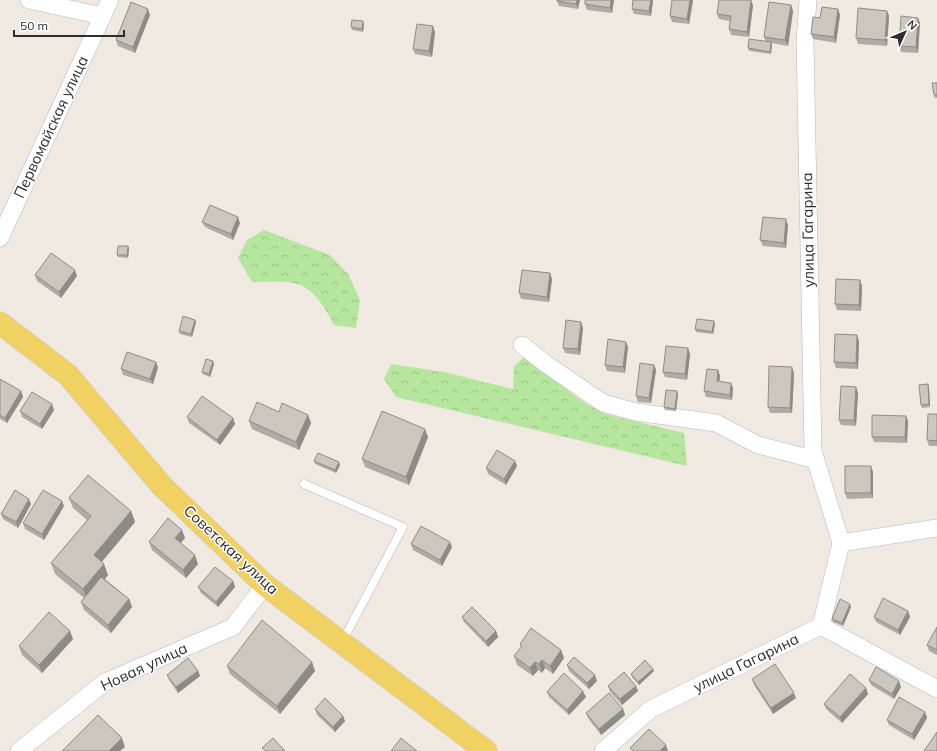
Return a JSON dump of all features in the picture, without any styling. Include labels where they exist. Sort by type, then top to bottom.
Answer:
[{"type":"main road","name":"Советская улица","points":[[0,323],[68,375],[162,486],[265,585],[486,751]]},
{"type":"street","points":[[29,0],[102,16]]},
{"type":"street","name":"Первомайская улица","points":[[0,238],[110,0]]},
{"type":"street","name":"улица Гагарина","points":[[808,0],[804,41],[813,451],[841,542]]},
{"type":"street","points":[[522,345],[603,403],[636,412],[716,423],[758,445],[816,460]]},
{"type":"street","points":[[937,528],[841,542],[821,626],[937,689]]},
{"type":"street","name":"Новая улица","points":[[19,751],[105,682],[233,627],[265,585]]},
{"type":"street","name":"улица Гагарина","points":[[602,751],[651,709],[821,626]]},
{"type":"lane","points":[[304,484],[403,527],[342,643]]},
{"type":"green space","points":[[264,230],[330,255],[348,274],[360,300],[356,328],[334,325],[325,308],[317,298],[299,284],[252,282],[238,258],[247,240]]},
{"type":"green space","points":[[524,357],[583,402],[605,414],[684,433],[687,466],[396,397],[384,379],[391,364],[444,372],[513,389],[514,366]]},
{"type":"building","points":[[557,0],[577,0],[576,4]]},
{"type":"building","points":[[585,0],[611,0],[610,8],[585,4]]},
{"type":"building","points":[[633,0],[651,0],[649,11],[632,9]]},
{"type":"building","points":[[672,0],[690,0],[687,19],[670,16]]},
{"type":"building","points":[[719,0],[751,0],[747,32],[729,29],[731,16],[717,14]]},
{"type":"building","points":[[131,2],[148,9],[133,47],[116,40]]},
{"type":"building","points":[[769,2],[791,5],[785,40],[764,37]]},
{"type":"building","points":[[822,7],[838,9],[834,37],[811,34],[813,17],[820,18]]},
{"type":"building","points":[[858,8],[887,11],[885,40],[856,38]]},
{"type":"building","points":[[901,16],[918,18],[916,47],[899,46]]},
{"type":"building","points":[[352,20],[363,21],[362,29],[351,27]]},
{"type":"building","points":[[417,24],[433,26],[429,51],[413,49]]},
{"type":"building","points":[[749,39],[771,42],[770,52],[748,48]]},
{"type":"building","points":[[932,83],[937,83],[937,95],[934,95]]},
{"type":"building","points":[[210,205],[238,217],[231,234],[202,222]]},
{"type":"building","points":[[763,217],[786,219],[784,243],[760,240]]},
{"type":"building","points":[[118,246],[128,246],[127,255],[117,255]]},
{"type":"building","points":[[51,253],[75,270],[59,292],[35,275]]},
{"type":"building","points":[[522,270],[550,273],[547,297],[519,293]]},
{"type":"building","points":[[836,279],[860,280],[859,305],[835,304]]},
{"type":"building","points":[[183,316],[195,320],[191,334],[179,331]]},
{"type":"building","points":[[697,319],[714,321],[712,332],[695,329]]},
{"type":"building","points":[[566,320],[581,322],[578,349],[563,348]]},
{"type":"building","points":[[835,334],[857,335],[856,363],[834,362]]},
{"type":"building","points":[[608,339],[626,342],[623,367],[605,365]]},
{"type":"building","points":[[666,346],[688,348],[685,374],[663,372]]},
{"type":"building","points":[[127,352],[156,362],[150,379],[121,369]]},
{"type":"building","points":[[206,359],[213,361],[209,374],[202,372]]},
{"type":"building","points":[[640,363],[654,365],[649,398],[636,396]]},
{"type":"building","points":[[769,366],[792,367],[790,408],[768,407]]},
{"type":"building","points":[[707,369],[718,370],[717,381],[731,383],[730,395],[704,391]]},
{"type":"building","points":[[0,379],[21,391],[5,418],[0,415]]},
{"type":"building","points":[[928,384],[929,404],[921,405],[919,385]]},
{"type":"building","points":[[841,386],[856,387],[854,420],[839,420]]},
{"type":"building","points":[[666,390],[677,391],[675,409],[664,407]]},
{"type":"building","points":[[32,392],[52,404],[40,424],[20,411]]},
{"type":"building","points":[[202,396],[233,418],[217,440],[187,417]]},
{"type":"building","points":[[257,402],[279,412],[282,403],[308,415],[296,442],[249,421]]},
{"type":"building","points":[[382,411],[425,429],[406,477],[362,459]]},
{"type":"building","points":[[928,414],[937,414],[937,441],[927,440]]},
{"type":"building","points":[[872,415],[906,416],[905,437],[872,437]]},
{"type":"building","points":[[497,450],[515,461],[504,479],[486,468]]},
{"type":"building","points":[[318,453],[339,462],[335,470],[314,461]]},
{"type":"building","points":[[845,466],[871,466],[871,493],[845,493]]},
{"type":"building","points":[[88,475],[131,511],[94,555],[104,564],[83,589],[51,563],[91,516],[69,498]]},
{"type":"building","points":[[15,490],[29,499],[16,522],[1,514]]},
{"type":"building","points":[[43,490],[62,501],[42,534],[23,523]]},
{"type":"building","points":[[168,518],[182,530],[175,538],[195,555],[183,570],[149,542]]},
{"type":"building","points":[[421,526],[450,542],[440,560],[411,544]]},
{"type":"building","points":[[215,567],[233,581],[216,602],[198,587]]},
{"type":"building","points":[[101,577],[129,599],[108,625],[81,602]]},
{"type":"building","points":[[883,598],[908,611],[898,630],[874,617]]},
{"type":"building","points":[[840,599],[850,604],[842,623],[832,619]]},
{"type":"building","points":[[472,607],[496,631],[486,641],[462,617]]},
{"type":"building","points":[[49,612],[70,631],[39,665],[19,646]]},
{"type":"building","points":[[262,620],[312,662],[277,706],[227,666]]},
{"type":"building","points":[[937,627],[937,650],[927,645]]},
{"type":"building","points":[[531,628],[561,650],[550,666],[542,660],[539,664],[535,662],[530,668],[514,656],[522,646],[520,644]]},
{"type":"building","points":[[574,657],[595,675],[587,683],[567,665]]},
{"type":"building","points":[[188,658],[198,671],[176,687],[167,675]]},
{"type":"building","points":[[645,660],[653,669],[638,682],[631,674]]},
{"type":"building","points":[[775,664],[794,693],[771,708],[752,679]]},
{"type":"building","points":[[876,667],[899,681],[892,694],[869,680]]},
{"type":"building","points":[[624,672],[636,686],[620,699],[608,686]]},
{"type":"building","points":[[564,673],[583,691],[567,710],[547,692]]},
{"type":"building","points":[[850,674],[866,688],[840,717],[824,704]]},
{"type":"building","points":[[609,693],[623,709],[599,729],[586,713]]},
{"type":"building","points":[[899,697],[925,712],[912,734],[887,720]]},
{"type":"building","points":[[325,698],[343,716],[333,727],[315,709]]},
{"type":"building","points":[[98,715],[122,738],[109,751],[62,751]]},
{"type":"building","points":[[649,729],[666,745],[660,751],[633,751],[630,748]]},
{"type":"building","points":[[937,732],[937,751],[924,751]]},
{"type":"building","points":[[273,738],[285,751],[266,751],[262,748]]},
{"type":"building","points":[[401,738],[417,751],[391,751]]}]
